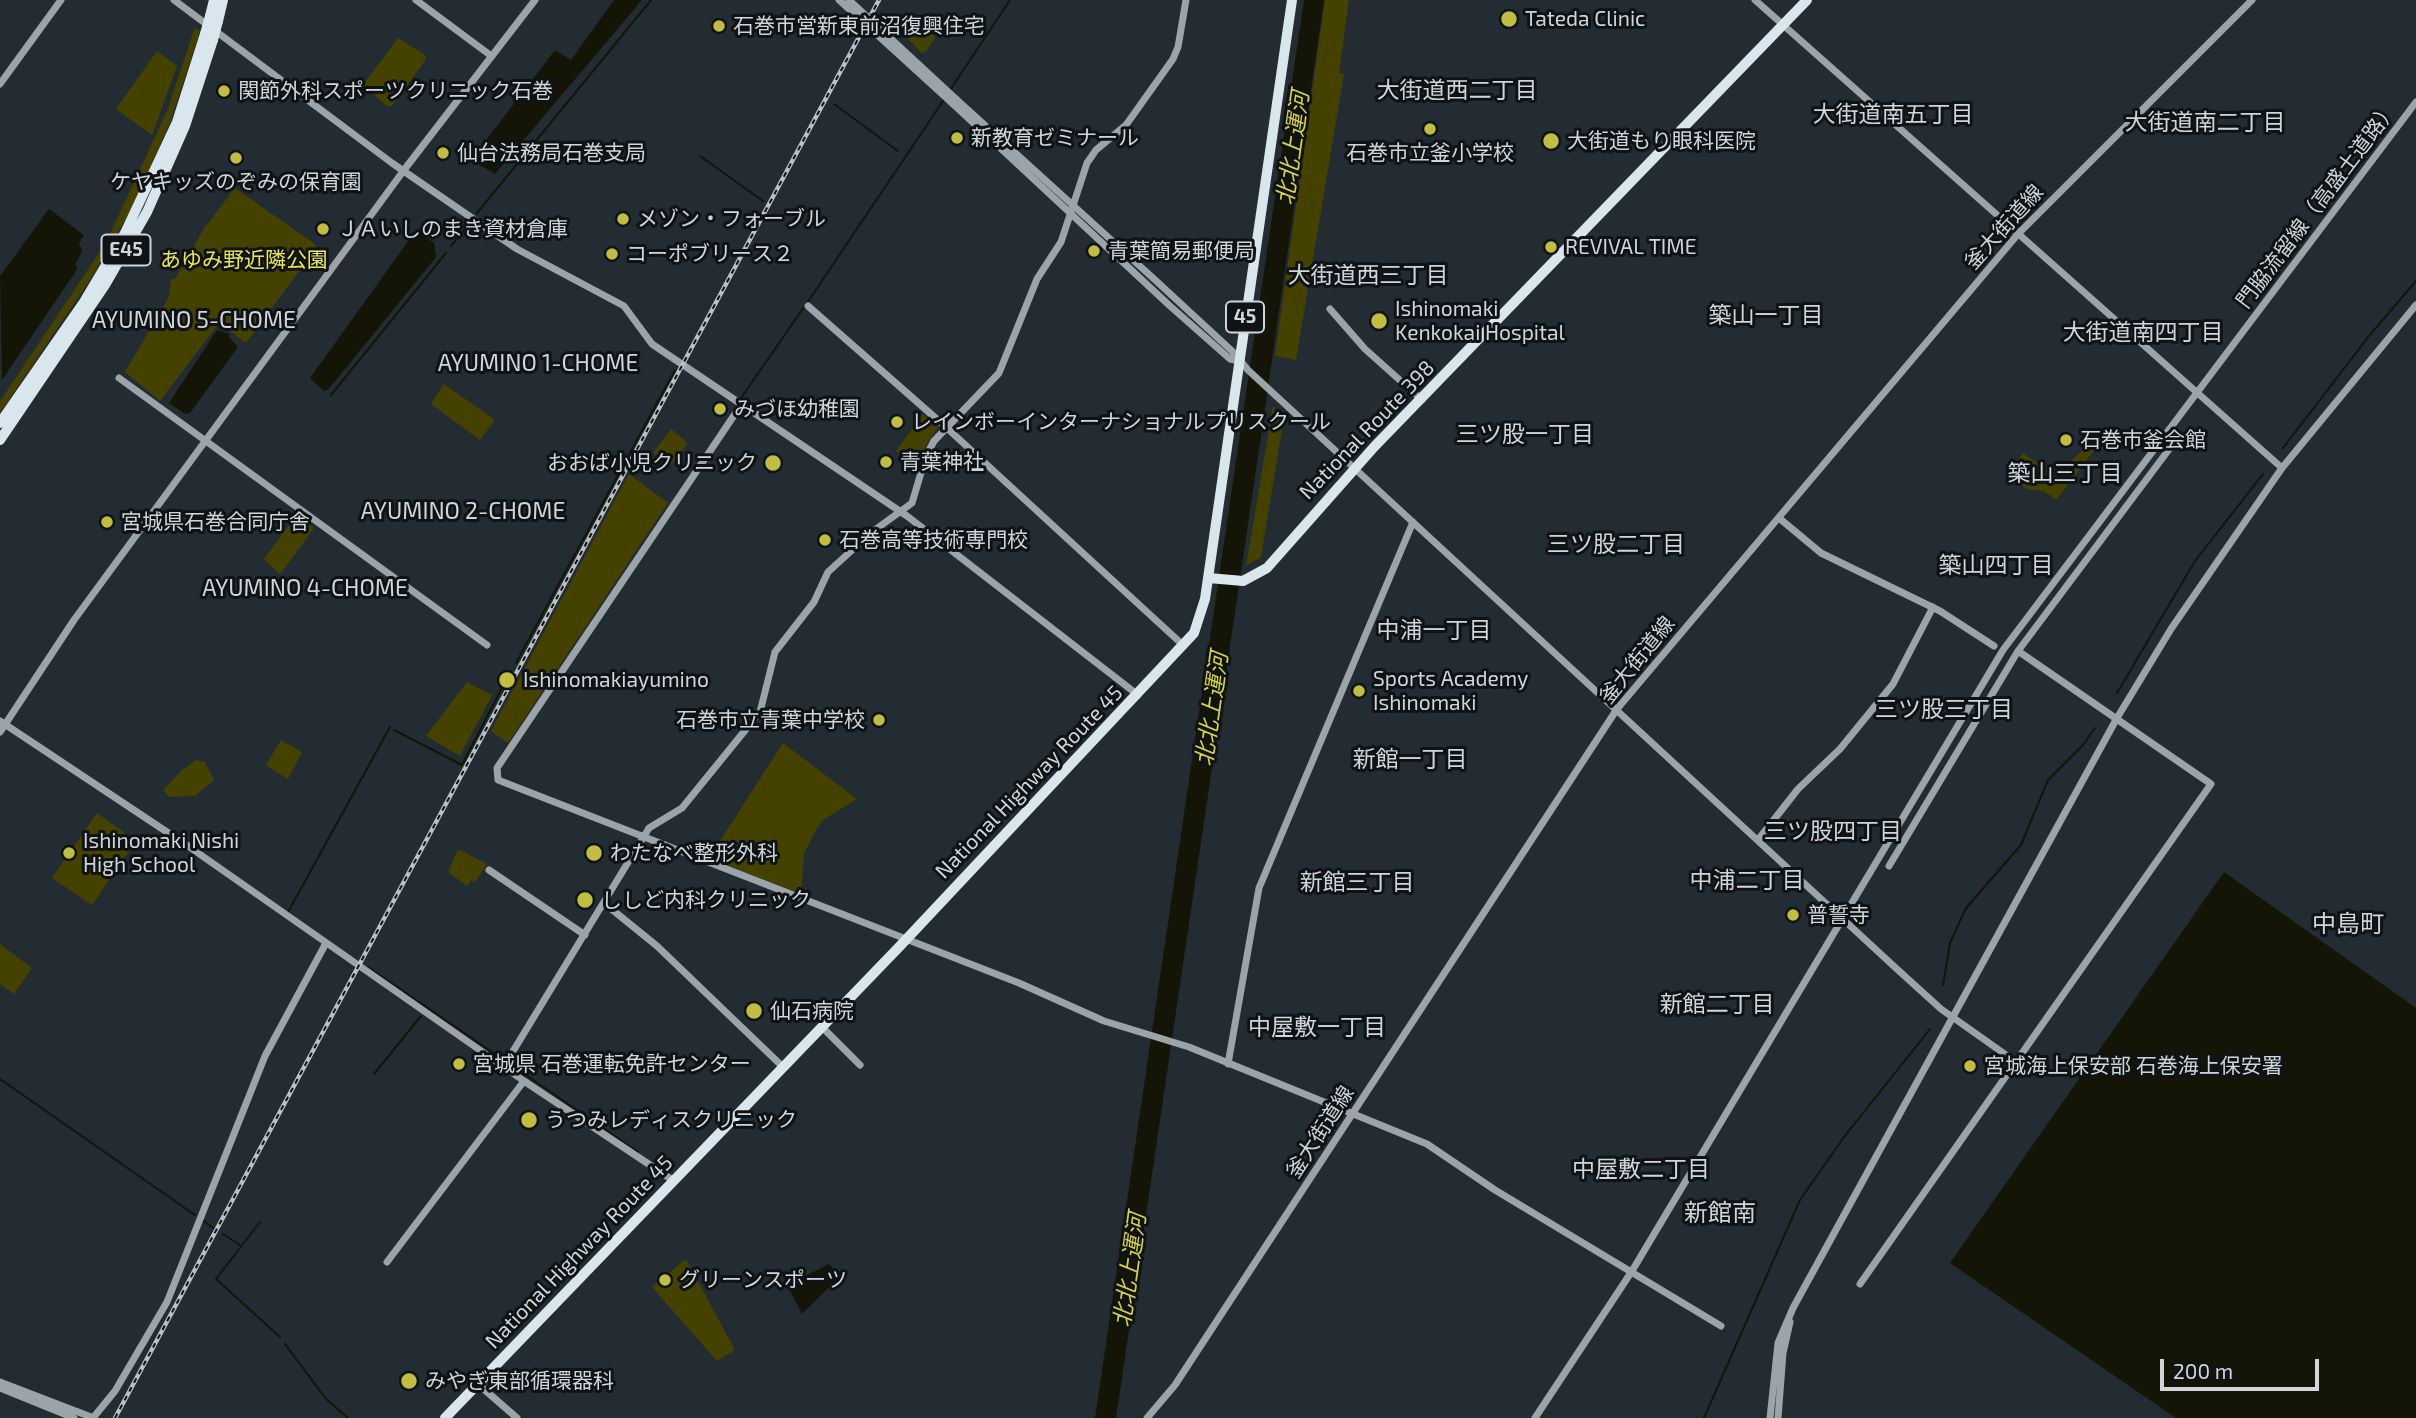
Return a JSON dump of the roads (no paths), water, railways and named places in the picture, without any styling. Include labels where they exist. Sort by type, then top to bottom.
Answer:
[{"type":"highway","name":"E45","points":[[214,0],[214,18]]},
{"type":"highway","name":"E45","points":[[0,440],[91,307],[138,229],[185,126],[214,18],[223,0]]},
{"type":"highway","name":"National Highway Route 45","points":[[445,1418],[1184,646],[1202,612],[1212,578],[1292,0]]},
{"type":"highway","name":"National Route 398","points":[[1212,578],[1244,581],[1267,568],[1355,468],[1807,0]]},
{"type":"highway","name":"E45","points":[[0,423],[83,302],[134,216],[177,122],[209,37]]},
{"type":"street","points":[[0,84],[61,0]]},
{"type":"street","points":[[174,0],[404,170],[517,249],[613,299],[632,314],[653,344],[902,513],[1138,695]]},
{"type":"street","points":[[416,0],[490,55]]},
{"type":"street","points":[[535,0],[404,170],[74,620],[2,726],[188,846],[674,1181]]},
{"type":"street","points":[[839,0],[954,101]]},
{"type":"street","points":[[849,0],[1230,359],[1242,364],[1276,394],[1842,917],[1952,1017],[2016,1062]]},
{"type":"street","points":[[504,1066],[643,837],[655,823],[681,808],[760,712],[775,652],[814,602],[828,572],[873,532],[902,513],[916,497],[926,456],[945,427],[989,384],[1004,364],[1037,279],[1060,242],[1070,208],[1091,156],[1126,125],[1173,59],[1178,47],[1186,0]]},
{"type":"street","points":[[1755,0],[2282,468]]},
{"type":"street","name":"釜大街道線","points":[[1147,1418],[1175,1385],[1617,709],[2018,234],[2252,0]]},
{"type":"street","name":"門脇流留線（高盛土道路）","points":[[1535,1418],[1632,1271],[2003,650],[2416,102]]},
{"type":"street","points":[[1770,1418],[1778,1343],[1793,1308],[2117,718],[2171,629],[2282,468],[2416,305]]},
{"type":"street","points":[[808,306],[945,427],[1184,646]]},
{"type":"street","points":[[1330,309],[1366,349],[1422,400]]},
{"type":"street","points":[[119,378],[487,645]]},
{"type":"street","points":[[741,405],[495,773],[501,783],[1146,1035],[1178,1044],[1427,1144],[1495,1190],[1721,1326]]},
{"type":"street","points":[[1889,866],[2018,650],[2176,440]]},
{"type":"street","points":[[1779,518],[1821,552],[1933,607],[1994,646]]},
{"type":"street","points":[[1228,1064],[1259,888],[1413,522]]},
{"type":"street","points":[[1758,840],[1798,789],[1840,749],[1894,684],[1933,607]]},
{"type":"street","points":[[1860,1284],[2211,784],[2018,650]]},
{"type":"street","points":[[489,870],[585,935]]},
{"type":"street","points":[[604,903],[657,946],[783,1067]]},
{"type":"street","points":[[0,1388],[75,1416],[93,1418],[115,1391],[167,1302],[265,1056],[326,943]]},
{"type":"street","points":[[822,1027],[860,1065]]},
{"type":"street","points":[[387,1262],[524,1080]]},
{"type":"street","points":[[1778,1418],[1783,1353],[1793,1308]]},
{"type":"street","points":[[0,1382],[75,1416]]},
{"type":"street","points":[[479,1385],[517,1418]]},
{"type":"water","points":[[614,0],[642,0],[495,174],[471,160],[555,50],[571,60]]},
{"type":"water","name":"北北上運河","points":[[1304,0],[1324,0],[1260,443],[1116,1418],[1095,1418]]},
{"type":"water","points":[[49,209],[84,235],[79,243],[82,251],[75,265],[78,268],[2,380],[0,276]]},
{"type":"water","points":[[418,232],[434,243],[436,257],[328,390],[324,391],[310,378],[414,233]]},
{"type":"water","points":[[217,330],[230,334],[229,337],[238,347],[190,413],[185,414],[169,403]]},
{"type":"water","points":[[2224,872],[2416,1008],[2416,1418],[2176,1418],[1950,1263]]},
{"type":"water","points":[[829,1264],[840,1276],[802,1314],[787,1285]]},
{"type":"waterway","points":[[477,213],[651,0]]},
{"type":"waterway","points":[[950,90],[1010,0]]},
{"type":"waterway","points":[[807,303],[945,98]]},
{"type":"waterway","points":[[834,104],[898,151]]},
{"type":"waterway","points":[[700,156],[763,201]]},
{"type":"waterway","points":[[451,246],[468,226]]},
{"type":"waterway","points":[[331,395],[446,253]]},
{"type":"waterway","points":[[2283,448],[2369,336],[2416,281]]},
{"type":"waterway","points":[[741,398],[804,307]]},
{"type":"waterway","points":[[516,663],[675,370]]},
{"type":"waterway","points":[[2117,693],[2195,561],[2263,474]]},
{"type":"waterway","points":[[463,763],[502,688]]},
{"type":"waterway","points":[[288,912],[390,727]]},
{"type":"waterway","points":[[1943,985],[1950,943],[1966,908],[2021,845],[2048,780],[2083,745],[2095,728]]},
{"type":"waterway","points":[[394,730],[462,765]]},
{"type":"waterway","points":[[368,967],[505,1061]]},
{"type":"waterway","points":[[374,1074],[421,1016]]},
{"type":"waterway","points":[[1704,1418],[1800,1200],[1844,1137],[1930,1029]]},
{"type":"waterway","points":[[510,1064],[638,1152]]},
{"type":"waterway","points":[[0,1079],[195,1215]]},
{"type":"waterway","points":[[204,1221],[213,1228]]},
{"type":"waterway","points":[[260,1222],[216,1279],[280,1337]]},
{"type":"waterway","points":[[223,1234],[240,1245]]},
{"type":"waterway","points":[[285,1344],[326,1399],[348,1418]]},
{"type":"railway","points":[[115,1418],[879,0]]},
{"type":"place","name":"Tateda Clinic","points":[[1509,19]]},
{"type":"place","name":"石巻市営新東前沼復興住宅","points":[[719,26]]},
{"type":"place","name":"関節外科スポーツクリニック石巻","points":[[224,91]]},
{"type":"place","name":"石巻市立釜小学校","points":[[1430,129]]},
{"type":"place","name":"新教育ゼミナール","points":[[957,138]]},
{"type":"place","name":"大街道もり眼科医院","points":[[1551,141]]},
{"type":"place","name":"仙台法務局石巻支局","points":[[443,153]]},
{"type":"place","name":"ケヤキッズのぞみの保育園","points":[[236,158]]},
{"type":"place","name":"メゾン・フォーブル","points":[[623,219]]},
{"type":"place","name":"ＪＡいしのまき資材倉庫","points":[[323,229]]},
{"type":"place","name":"REVIVAL TIME","points":[[1551,247]]},
{"type":"place","name":"青葉簡易郵便局","points":[[1094,251]]},
{"type":"place","name":"コーポブリース２","points":[[612,254]]},
{"type":"place","name":"Ishinomaki Kenkokai Hospital","points":[[1379,321]]},
{"type":"place","name":"みづほ幼稚園","points":[[720,409]]},
{"type":"place","name":"レインボーインターナショナルプリスクール","points":[[897,422]]},
{"type":"place","name":"石巻市釜会館","points":[[2066,440]]},
{"type":"place","name":"青葉神社","points":[[886,462]]},
{"type":"place","name":"おおば小児クリニック","points":[[773,463]]},
{"type":"place","name":"宮城県石巻合同庁舎","points":[[107,522]]},
{"type":"place","name":"石巻高等技術専門校","points":[[825,540]]},
{"type":"place","name":"Ishinomakiayumino","points":[[507,680]]},
{"type":"place","name":"Sports Academy Ishinomaki","points":[[1359,691]]},
{"type":"place","name":"石巻市立青葉中学校","points":[[879,720]]},
{"type":"place","name":"Ishinomaki Nishi High School","points":[[69,853]]},
{"type":"place","name":"わたなべ整形外科","points":[[594,853]]},
{"type":"place","name":"ししど内科クリニック","points":[[585,900]]},
{"type":"place","name":"普誓寺","points":[[1793,915]]},
{"type":"place","name":"仙石病院","points":[[754,1011]]},
{"type":"place","name":"宮城県 石巻運転免許センター","points":[[459,1064]]},
{"type":"place","name":"宮城海上保安部 石巻海上保安署","points":[[1970,1066]]},
{"type":"place","name":"うつみレディスクリニック","points":[[529,1120]]},
{"type":"place","name":"グリーンスポーツ","points":[[665,1280]]},
{"type":"place","name":"みやぎ東部循環器科","points":[[409,1381]]},
{"type":"district","name":"大街道西二丁目","points":[[1457,90]]},
{"type":"district","name":"大街道南五丁目","points":[[1893,114]]},
{"type":"district","name":"大街道南二丁目","points":[[2205,122]]},
{"type":"district","name":"大街道西三丁目","points":[[1368,275]]},
{"type":"district","name":"築山一丁目","points":[[1766,315]]},
{"type":"district","name":"AYUMINO 5-CHOME","points":[[194,320]]},
{"type":"district","name":"大街道南四丁目","points":[[2143,332]]},
{"type":"district","name":"AYUMINO 1-CHOME","points":[[538,363]]},
{"type":"district","name":"三ツ股一丁目","points":[[1525,434]]},
{"type":"district","name":"築山三丁目","points":[[2065,473]]},
{"type":"district","name":"AYUMINO 2-CHOME","points":[[463,511]]},
{"type":"district","name":"三ツ股二丁目","points":[[1616,544]]},
{"type":"district","name":"築山四丁目","points":[[1996,565]]},
{"type":"district","name":"AYUMINO 4-CHOME","points":[[305,588]]},
{"type":"district","name":"中浦一丁目","points":[[1434,630]]},
{"type":"district","name":"三ツ股三丁目","points":[[1944,709]]},
{"type":"district","name":"新館一丁目","points":[[1410,759]]},
{"type":"district","name":"三ツ股四丁目","points":[[1833,831]]},
{"type":"district","name":"中浦二丁目","points":[[1747,880]]},
{"type":"district","name":"新館三丁目","points":[[1357,882]]},
{"type":"district","name":"中島町","points":[[2348,924]]},
{"type":"district","name":"新館二丁目","points":[[1717,1004]]},
{"type":"district","name":"中屋敷一丁目","points":[[1317,1027]]},
{"type":"district","name":"中屋敷二丁目","points":[[1641,1169]]},
{"type":"district","name":"新館南","points":[[1720,1213]]},
{"type":"park label","name":"あゆみ野近隣公園","points":[[244,260]]}]
